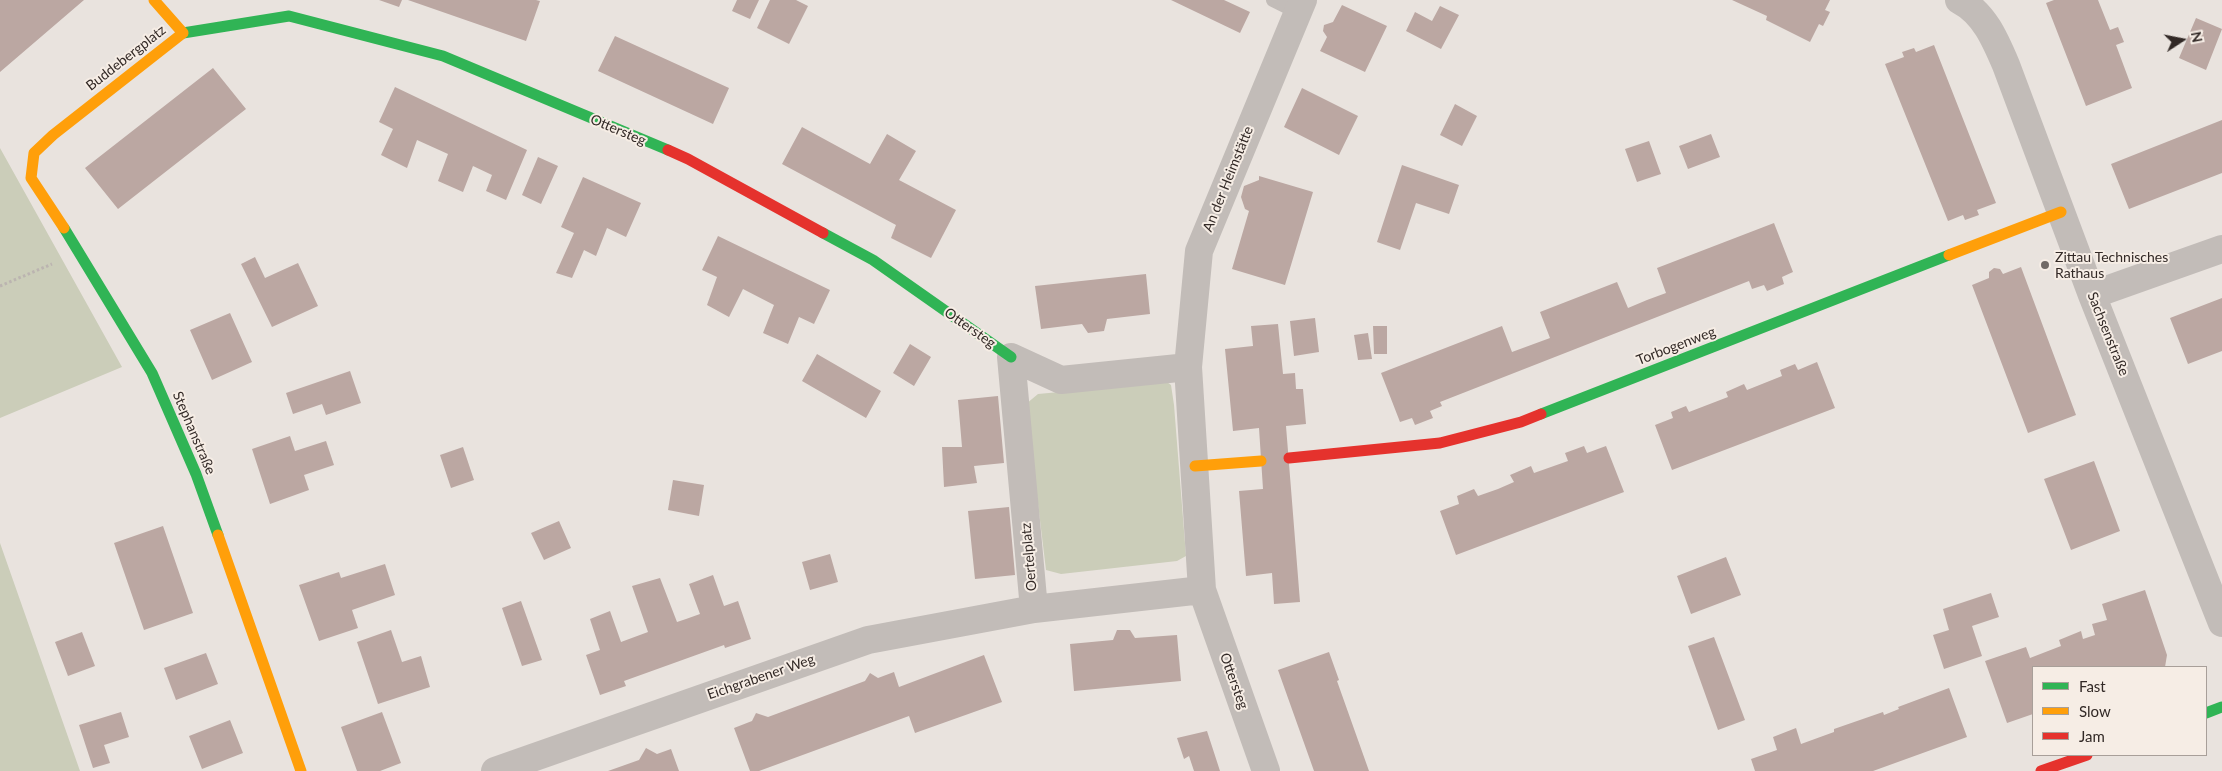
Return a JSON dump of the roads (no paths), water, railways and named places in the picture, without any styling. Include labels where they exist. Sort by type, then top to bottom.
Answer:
[{"type":"street","name":"Buddebergplatz","points":[[52,134],[184,32],[154,0]]},
{"type":"street","name":"Sachsenstraße","points":[[1968,2],[1991,31],[2006,65],[2092,295],[2222,623]]},
{"type":"street","name":"An der Heimstätte","points":[[1188,367],[1199,251],[1300,6]]},
{"type":"street","name":"Ottersteg","points":[[184,32],[289,16],[443,56],[688,159],[873,260],[1011,357]]},
{"type":"street","name":"Stephanstraße","points":[[52,134],[34,153],[31,178],[80,252],[152,373],[196,474],[300,771]]},
{"type":"street","name":"Torbogenweg","points":[[1289,458],[1440,443],[1521,422],[2061,212]]},
{"type":"street","points":[[2092,295],[2222,249]]},
{"type":"street","points":[[1011,357],[1061,380],[1188,367],[1202,590]]},
{"type":"street","name":"Oertelplatz","points":[[1011,357],[1034,609],[1202,590]]},
{"type":"street","points":[[1195,466],[1261,461]]},
{"type":"street","name":"Ottersteg","points":[[1202,590],[1266,771]]},
{"type":"street","name":"Eichgrabener Weg","points":[[495,771],[868,640],[1034,609]]},
{"type":"street","points":[[2207,712],[2222,707]]},
{"type":"street","points":[[2041,771],[2083,756]]},
{"type":"lane","points":[[1273,0],[1300,6]]},
{"type":"place","name":"Zittau Technisches Rathaus","points":[[2045,265]]}]
